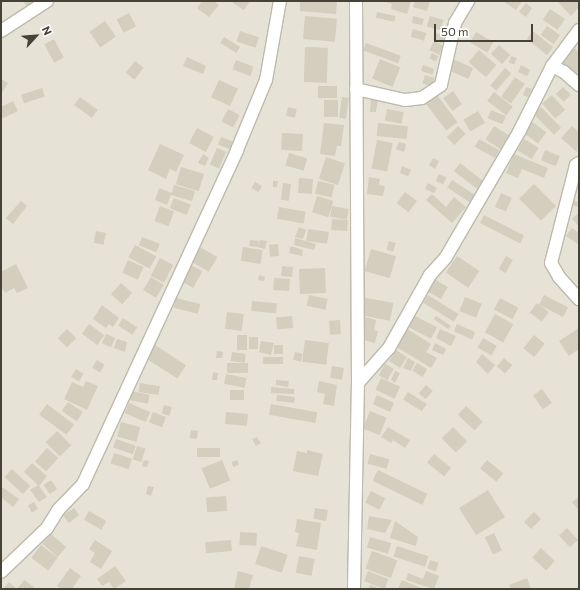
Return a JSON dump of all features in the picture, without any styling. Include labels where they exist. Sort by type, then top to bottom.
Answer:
[{"type":"street","points":[[1,31],[47,1]]},
{"type":"street","points":[[1,572],[47,528],[59,509],[83,484],[236,150],[266,80],[280,1]]},
{"type":"street","points":[[354,589],[358,383],[356,1]]},
{"type":"street","points":[[356,89],[405,100],[422,98],[441,85],[455,23],[468,1]]},
{"type":"street","points":[[358,383],[389,348],[430,275],[446,257],[519,132],[552,66],[579,30]]},
{"type":"street","points":[[552,66],[564,72],[579,85]]},
{"type":"street","points":[[579,163],[576,165],[551,263],[559,278],[579,298]]},
{"type":"shaded area","points":[[1,1],[579,1],[579,589],[1,589]]},
{"type":"building","points":[[23,1],[34,1],[27,6]]},
{"type":"building","points":[[202,1],[214,1],[219,5],[209,17],[197,8]]},
{"type":"building","points":[[234,1],[250,1],[244,10],[233,3]]},
{"type":"building","points":[[300,1],[337,1],[336,14],[300,11]]},
{"type":"building","points":[[383,1],[411,1],[407,14],[391,9],[392,4]]},
{"type":"building","points":[[415,1],[430,1],[427,11],[413,7]]},
{"type":"building","points":[[503,1],[522,1],[516,10]]},
{"type":"building","points":[[557,1],[579,1],[579,7],[571,16]]},
{"type":"building","points":[[526,3],[532,8],[526,17],[519,12]]},
{"type":"building","points":[[550,9],[565,19],[558,30],[543,20]]},
{"type":"building","points":[[377,12],[396,16],[394,22],[376,18]]},
{"type":"building","points":[[129,13],[136,26],[124,33],[117,20]]},
{"type":"building","points":[[305,16],[337,19],[335,42],[303,39]]},
{"type":"building","points":[[413,16],[424,19],[422,25],[412,23]]},
{"type":"building","points":[[430,16],[443,20],[440,31],[427,27]]},
{"type":"building","points":[[105,21],[116,37],[100,47],[89,32]]},
{"type":"building","points":[[547,26],[560,35],[554,44],[541,35]]},
{"type":"building","points":[[413,29],[426,33],[424,41],[411,37]]},
{"type":"building","points":[[240,31],[259,37],[256,48],[237,41]]},
{"type":"building","points":[[533,31],[553,47],[547,55],[527,39]]},
{"type":"building","points":[[476,32],[493,42],[487,52],[470,42]]},
{"type":"building","points":[[436,33],[445,37],[442,43],[433,39]]},
{"type":"building","points":[[224,37],[240,47],[236,53],[220,43]]},
{"type":"building","points":[[54,39],[64,58],[54,63],[44,44]]},
{"type":"building","points":[[434,41],[444,46],[439,55],[429,50]]},
{"type":"building","points":[[366,43],[401,56],[398,63],[363,51]]},
{"type":"building","points":[[499,45],[510,55],[502,64],[491,54]]},
{"type":"building","points":[[305,47],[328,48],[327,83],[304,82]]},
{"type":"building","points":[[575,48],[579,53],[577,80],[560,60]]},
{"type":"building","points":[[479,50],[496,65],[486,77],[469,62]]},
{"type":"building","points":[[432,53],[438,56],[436,62],[429,58]]},
{"type":"building","points":[[511,56],[517,58],[515,65],[509,63]]},
{"type":"building","points":[[187,57],[206,66],[203,74],[183,66]]},
{"type":"building","points":[[380,59],[400,67],[393,87],[372,78]]},
{"type":"building","points":[[453,59],[473,68],[468,79],[448,70]]},
{"type":"building","points":[[236,60],[254,67],[250,76],[232,69]]},
{"type":"building","points":[[135,61],[144,68],[134,80],[126,73]]},
{"type":"building","points":[[423,65],[434,69],[432,75],[421,71]]},
{"type":"building","points":[[521,65],[530,70],[527,76],[518,72]]},
{"type":"building","points":[[505,68],[511,73],[496,91],[490,86]]},
{"type":"building","points":[[425,75],[435,78],[432,87],[422,84]]},
{"type":"building","points":[[515,77],[525,84],[511,104],[501,97]]},
{"type":"building","points":[[1,79],[8,83],[1,94]]},
{"type":"building","points":[[219,80],[238,89],[230,106],[211,97]]},
{"type":"building","points":[[318,86],[337,86],[337,98],[318,98]]},
{"type":"building","points":[[526,87],[532,89],[528,97],[523,95]]},
{"type":"building","points":[[563,87],[571,95],[564,102],[556,94]]},
{"type":"building","points":[[42,88],[45,97],[24,103],[21,95]]},
{"type":"building","points":[[453,91],[462,104],[452,111],[443,98]]},
{"type":"building","points":[[494,92],[513,107],[506,115],[487,101]]},
{"type":"building","points":[[437,95],[457,122],[446,131],[426,103]]},
{"type":"building","points":[[552,95],[565,110],[555,119],[542,104]]},
{"type":"building","points":[[80,97],[98,110],[92,118],[74,105]]},
{"type":"building","points":[[342,97],[349,98],[346,119],[339,118]]},
{"type":"building","points":[[371,99],[378,100],[376,112],[370,112]]},
{"type":"building","points":[[324,100],[338,100],[338,117],[324,117]]},
{"type":"building","points":[[13,101],[18,111],[1,119],[1,107]]},
{"type":"building","points":[[288,107],[297,109],[295,118],[286,116]]},
{"type":"building","points":[[541,107],[561,128],[554,135],[534,114]]},
{"type":"building","points":[[228,109],[240,115],[233,127],[222,121]]},
{"type":"building","points":[[387,109],[404,112],[402,124],[385,121]]},
{"type":"building","points":[[491,110],[506,116],[502,124],[488,118]]},
{"type":"building","points":[[478,111],[485,123],[470,132],[463,120]]},
{"type":"building","points":[[531,121],[546,132],[538,143],[523,132]]},
{"type":"building","points":[[324,123],[344,125],[341,146],[337,146],[335,156],[320,154]]},
{"type":"building","points":[[378,123],[408,126],[406,139],[377,136]]},
{"type":"building","points":[[458,126],[466,134],[454,145],[447,137]]},
{"type":"building","points":[[494,126],[510,136],[502,150],[486,140]]},
{"type":"building","points":[[572,126],[579,132],[577,152],[561,138]]},
{"type":"building","points":[[197,128],[214,137],[206,152],[189,143]]},
{"type":"building","points":[[282,133],[303,134],[302,151],[281,150]]},
{"type":"building","points":[[221,137],[234,142],[231,149],[218,144]]},
{"type":"building","points":[[479,139],[499,150],[495,158],[475,147]]},
{"type":"building","points":[[524,139],[539,148],[532,159],[517,150]]},
{"type":"building","points":[[377,140],[393,143],[387,172],[371,168]]},
{"type":"building","points":[[399,142],[406,144],[404,152],[396,149]]},
{"type":"building","points":[[160,144],[184,155],[176,172],[170,169],[166,179],[148,170]]},
{"type":"building","points":[[217,148],[226,152],[219,169],[210,164]]},
{"type":"building","points":[[545,150],[560,156],[556,166],[541,160]]},
{"type":"building","points":[[289,153],[307,158],[304,171],[285,165]]},
{"type":"building","points":[[203,154],[209,158],[205,166],[198,163]]},
{"type":"building","points":[[514,154],[548,168],[544,178],[522,169],[518,178],[506,173]]},
{"type":"building","points":[[326,157],[345,163],[338,185],[319,179]]},
{"type":"building","points":[[433,158],[439,161],[435,169],[429,165]]},
{"type":"building","points":[[460,163],[483,181],[477,189],[454,171]]},
{"type":"building","points":[[402,166],[411,170],[408,176],[400,173]]},
{"type":"building","points":[[181,167],[204,174],[199,191],[176,184]]},
{"type":"building","points":[[439,174],[446,177],[443,184],[436,181]]},
{"type":"building","points":[[369,177],[380,179],[379,185],[385,186],[383,196],[367,194]]},
{"type":"building","points":[[299,178],[313,179],[312,194],[298,193]]},
{"type":"building","points":[[452,180],[475,195],[470,202],[447,188]]},
{"type":"building","points":[[273,181],[278,181],[277,187],[273,187]]},
{"type":"building","points":[[318,181],[335,185],[332,197],[315,194]]},
{"type":"building","points":[[255,182],[262,186],[258,192],[252,188]]},
{"type":"building","points":[[283,183],[291,184],[289,201],[281,200]]},
{"type":"building","points":[[428,183],[437,188],[434,193],[425,189]]},
{"type":"building","points":[[534,184],[556,206],[541,221],[519,199]]},
{"type":"building","points":[[174,185],[195,191],[192,201],[171,195],[167,205],[155,200],[159,188],[172,193]]},
{"type":"building","points":[[405,192],[417,201],[409,212],[397,203]]},
{"type":"building","points":[[501,193],[512,198],[506,212],[495,207]]},
{"type":"building","points":[[432,194],[446,207],[454,197],[466,207],[452,223],[426,200]]},
{"type":"building","points":[[317,196],[333,201],[328,217],[312,212]]},
{"type":"building","points":[[174,198],[191,205],[187,215],[170,208]]},
{"type":"building","points":[[572,200],[579,202],[577,207],[570,204]]},
{"type":"building","points":[[21,201],[27,206],[13,224],[6,218]]},
{"type":"building","points":[[160,206],[174,211],[169,226],[155,221]]},
{"type":"building","points":[[332,206],[349,209],[347,220],[330,217]]},
{"type":"building","points":[[279,207],[306,212],[304,224],[277,219]]},
{"type":"building","points":[[579,212],[579,226],[572,219]]},
{"type":"building","points":[[484,215],[524,235],[520,243],[480,223]]},
{"type":"building","points":[[332,219],[348,220],[347,231],[331,230]]},
{"type":"building","points":[[299,227],[306,230],[303,239],[295,237]]},
{"type":"building","points":[[572,228],[579,233],[579,245],[566,236]]},
{"type":"building","points":[[308,229],[329,232],[327,244],[306,241]]},
{"type":"building","points":[[96,231],[106,233],[104,245],[94,243]]},
{"type":"building","points":[[142,237],[160,244],[157,252],[139,245]]},
{"type":"building","points":[[295,238],[316,244],[314,250],[294,245]]},
{"type":"building","points":[[250,240],[259,241],[258,247],[249,246]]},
{"type":"building","points":[[260,240],[267,241],[265,249],[258,247]]},
{"type":"building","points":[[389,241],[396,243],[393,252],[387,250]]},
{"type":"building","points":[[278,244],[279,256],[270,257],[269,245]]},
{"type":"building","points":[[135,245],[156,256],[150,269],[128,257]]},
{"type":"building","points":[[291,246],[303,250],[302,256],[289,253]]},
{"type":"building","points":[[200,247],[217,257],[209,272],[192,262]]},
{"type":"building","points":[[243,247],[263,250],[261,264],[241,261]]},
{"type":"building","points":[[371,249],[396,256],[390,278],[365,271]]},
{"type":"building","points":[[457,256],[479,271],[468,288],[446,273]]},
{"type":"building","points":[[506,256],[513,260],[505,273],[499,269]]},
{"type":"building","points":[[160,258],[173,265],[164,283],[151,276]]},
{"type":"building","points":[[128,260],[144,267],[138,280],[122,273]]},
{"type":"building","points":[[16,264],[28,288],[17,293],[14,288],[5,293],[1,286],[1,272]]},
{"type":"building","points":[[191,265],[202,271],[193,288],[182,282]]},
{"type":"building","points":[[282,266],[293,267],[292,277],[281,276]]},
{"type":"building","points":[[325,268],[326,293],[300,294],[299,269]]},
{"type":"building","points":[[259,275],[265,277],[264,281],[258,280]]},
{"type":"building","points":[[151,277],[164,285],[156,298],[143,290]]},
{"type":"building","points":[[274,278],[290,279],[289,291],[273,290]]},
{"type":"building","points":[[434,279],[448,287],[441,299],[427,291]]},
{"type":"building","points":[[121,283],[132,293],[122,304],[111,294]]},
{"type":"building","points":[[309,295],[328,299],[325,310],[307,306]]},
{"type":"building","points":[[428,295],[459,314],[454,322],[423,303]]},
{"type":"building","points":[[544,295],[568,307],[563,317],[539,305]]},
{"type":"building","points":[[362,297],[393,303],[390,321],[359,315]]},
{"type":"building","points":[[465,297],[482,304],[476,318],[459,311]]},
{"type":"building","points":[[176,298],[200,304],[198,314],[174,308]]},
{"type":"building","points":[[500,298],[519,308],[512,319],[494,309]]},
{"type":"building","points":[[252,301],[277,303],[276,313],[251,311]]},
{"type":"building","points":[[537,303],[549,312],[542,322],[530,313]]},
{"type":"building","points":[[102,305],[119,318],[113,327],[109,324],[106,328],[93,319]]},
{"type":"building","points":[[227,312],[244,314],[242,331],[225,329]]},
{"type":"building","points":[[495,314],[513,324],[503,343],[485,332]]},
{"type":"building","points":[[413,315],[437,327],[431,339],[407,327]]},
{"type":"building","points":[[292,316],[293,328],[277,329],[276,317]]},
{"type":"building","points":[[436,316],[451,326],[449,329],[434,319]]},
{"type":"building","points":[[365,317],[376,320],[374,330],[378,331],[375,343],[360,339]]},
{"type":"building","points":[[123,318],[137,327],[132,335],[118,326]]},
{"type":"building","points":[[340,320],[341,334],[330,335],[329,321]]},
{"type":"building","points":[[89,324],[104,335],[97,345],[82,334]]},
{"type":"building","points":[[457,324],[475,332],[472,339],[454,331]]},
{"type":"building","points":[[406,328],[431,344],[426,352],[437,358],[431,368],[395,346]]},
{"type":"building","points":[[579,328],[579,349],[569,356],[559,341]]},
{"type":"building","points":[[67,329],[76,338],[67,347],[58,338]]},
{"type":"building","points":[[440,329],[456,336],[451,346],[436,338]]},
{"type":"building","points":[[106,334],[115,338],[111,347],[102,343]]},
{"type":"building","points":[[237,335],[247,335],[247,350],[237,350]]},
{"type":"building","points":[[534,335],[545,344],[534,357],[523,348]]},
{"type":"building","points":[[249,337],[258,337],[258,349],[249,349]]},
{"type":"building","points":[[483,338],[497,346],[491,356],[478,348]]},
{"type":"building","points":[[117,339],[127,342],[125,352],[114,348]]},
{"type":"building","points":[[305,340],[329,343],[326,365],[302,362]]},
{"type":"building","points":[[261,341],[274,343],[271,355],[259,352]]},
{"type":"building","points":[[435,343],[446,349],[443,355],[432,350]]},
{"type":"building","points":[[155,345],[186,365],[177,379],[146,358]]},
{"type":"building","points":[[274,345],[283,345],[283,354],[274,354]]},
{"type":"building","points":[[396,350],[407,357],[400,368],[389,361]]},
{"type":"building","points":[[217,351],[223,352],[222,358],[216,358]]},
{"type":"building","points":[[232,352],[246,354],[245,363],[231,361]]},
{"type":"building","points":[[295,352],[303,354],[301,362],[293,360]]},
{"type":"building","points":[[482,354],[495,365],[488,374],[476,362]]},
{"type":"building","points":[[263,357],[283,357],[283,364],[263,364]]},
{"type":"building","points":[[408,358],[415,362],[411,371],[403,368]]},
{"type":"building","points":[[504,358],[512,365],[505,374],[497,366]]},
{"type":"building","points":[[97,360],[105,365],[100,372],[92,368]]},
{"type":"building","points":[[227,363],[248,363],[248,373],[227,373]]},
{"type":"building","points":[[417,363],[427,369],[423,377],[412,371]]},
{"type":"building","points":[[385,364],[394,369],[387,380],[379,375]]},
{"type":"building","points":[[332,366],[344,368],[342,380],[330,378]]},
{"type":"building","points":[[76,369],[84,374],[79,381],[71,377]]},
{"type":"building","points":[[395,371],[400,373],[395,383],[391,380]]},
{"type":"building","points":[[213,372],[218,373],[217,380],[212,380]]},
{"type":"building","points":[[226,374],[247,378],[245,388],[224,384]]},
{"type":"building","points":[[381,378],[400,387],[395,399],[376,390]]},
{"type":"building","points":[[276,380],[289,381],[288,387],[276,385]]},
{"type":"building","points":[[86,381],[98,386],[87,410],[64,399],[72,382],[83,387]]},
{"type":"building","points":[[319,381],[337,385],[334,406],[323,404],[325,394],[317,392]]},
{"type":"building","points":[[140,383],[160,386],[158,395],[139,392]]},
{"type":"building","points":[[426,385],[433,391],[426,399],[419,393]]},
{"type":"building","points":[[271,387],[294,389],[294,394],[271,393]]},
{"type":"building","points":[[542,389],[552,403],[543,409],[533,395]]},
{"type":"building","points":[[230,390],[244,390],[244,400],[230,400]]},
{"type":"building","points":[[130,391],[150,395],[148,404],[128,400]]},
{"type":"building","points":[[408,392],[427,404],[422,411],[403,400]]},
{"type":"building","points":[[277,395],[295,397],[294,403],[276,401]]},
{"type":"building","points":[[377,395],[394,403],[390,412],[373,404]]},
{"type":"building","points":[[68,402],[83,412],[77,421],[62,411]]},
{"type":"building","points":[[129,403],[150,412],[146,422],[125,413]]},
{"type":"building","points":[[47,404],[74,424],[66,435],[39,414]]},
{"type":"building","points":[[271,404],[317,412],[315,423],[269,415]]},
{"type":"building","points":[[164,405],[172,407],[170,416],[162,414]]},
{"type":"building","points":[[466,406],[483,422],[475,430],[458,415]]},
{"type":"building","points":[[370,411],[387,418],[380,435],[363,429]]},
{"type":"building","points":[[153,412],[166,417],[162,427],[149,422]]},
{"type":"building","points":[[226,412],[248,414],[247,426],[225,424]]},
{"type":"building","points":[[121,422],[140,427],[136,442],[117,436]]},
{"type":"building","points":[[388,427],[410,440],[405,448],[393,440],[391,443],[381,437]]},
{"type":"building","points":[[453,427],[467,441],[456,452],[442,438]]},
{"type":"building","points":[[191,430],[198,431],[197,439],[190,438]]},
{"type":"building","points":[[57,431],[71,445],[60,456],[46,442]]},
{"type":"building","points":[[257,437],[261,443],[256,446],[252,439]]},
{"type":"building","points":[[116,439],[136,446],[133,454],[113,448]]},
{"type":"building","points":[[137,446],[146,449],[141,462],[133,459]]},
{"type":"building","points":[[47,448],[58,458],[46,471],[35,461]]},
{"type":"building","points":[[197,448],[220,448],[220,457],[197,457]]},
{"type":"building","points":[[307,450],[323,454],[318,476],[293,471],[297,451],[307,453]]},
{"type":"building","points":[[114,453],[132,459],[129,469],[111,463]]},
{"type":"building","points":[[370,454],[389,459],[387,469],[367,464]]},
{"type":"building","points":[[434,454],[451,468],[444,476],[427,463]]},
{"type":"building","points":[[144,460],[149,461],[147,467],[142,466]]},
{"type":"building","points":[[222,460],[230,480],[210,489],[202,468]]},
{"type":"building","points":[[237,460],[239,465],[233,467],[231,462]]},
{"type":"building","points":[[487,460],[503,473],[496,482],[480,469]]},
{"type":"building","points":[[32,463],[47,476],[39,486],[47,497],[39,502],[30,490],[38,485],[24,472]]},
{"type":"building","points":[[12,469],[30,486],[23,494],[4,477]]},
{"type":"building","points":[[378,470],[427,494],[422,505],[373,481]]},
{"type":"building","points":[[51,480],[57,489],[50,494],[44,485]]},
{"type":"building","points":[[148,486],[154,487],[151,496],[146,494]]},
{"type":"building","points":[[2,487],[19,499],[13,507],[1,497]]},
{"type":"building","points":[[488,490],[505,517],[476,535],[459,508]]},
{"type":"building","points":[[371,491],[385,498],[379,510],[365,503]]},
{"type":"building","points":[[226,496],[227,511],[207,512],[206,497]]},
{"type":"building","points":[[579,497],[579,511],[572,502]]},
{"type":"building","points":[[34,502],[38,509],[32,512],[28,506]]},
{"type":"building","points":[[74,508],[79,515],[69,523],[63,515]]},
{"type":"building","points":[[315,508],[328,510],[326,521],[313,519]]},
{"type":"building","points":[[89,511],[106,521],[101,530],[84,520]]},
{"type":"building","points":[[534,512],[541,519],[531,529],[524,522]]},
{"type":"building","points":[[369,516],[392,520],[385,533],[367,529]]},
{"type":"building","points":[[297,519],[321,523],[317,550],[296,546],[299,533],[295,532]]},
{"type":"building","points":[[395,521],[418,537],[416,546],[390,538]]},
{"type":"building","points":[[567,528],[578,540],[570,547],[559,536]]},
{"type":"building","points":[[240,532],[257,533],[256,546],[239,545]]},
{"type":"building","points":[[494,533],[502,550],[493,554],[485,537]]},
{"type":"building","points":[[51,534],[66,547],[58,557],[42,544]]},
{"type":"building","points":[[370,537],[391,543],[388,554],[367,548]]},
{"type":"building","points":[[95,540],[112,551],[101,569],[90,562],[95,553],[89,549]]},
{"type":"building","points":[[231,540],[232,551],[206,553],[205,542]]},
{"type":"building","points":[[41,545],[58,558],[48,570],[31,558]]},
{"type":"building","points":[[261,546],[288,555],[282,573],[255,564]]},
{"type":"building","points":[[397,546],[428,556],[425,567],[394,556]]},
{"type":"building","points":[[541,548],[555,561],[546,570],[532,558]]},
{"type":"building","points":[[372,551],[397,560],[391,578],[366,569]]},
{"type":"building","points":[[299,556],[315,559],[311,576],[296,573]]},
{"type":"building","points":[[430,560],[439,563],[436,571],[427,569]]},
{"type":"building","points":[[115,566],[126,581],[114,589],[109,582],[102,586],[97,579]]},
{"type":"building","points":[[70,568],[81,576],[72,589],[61,589],[57,586]]},
{"type":"building","points":[[238,571],[253,575],[249,589],[234,589]]},
{"type":"building","points":[[368,571],[389,579],[385,589],[364,581]]},
{"type":"building","points":[[426,571],[439,576],[434,589],[406,580],[408,573],[423,579]]},
{"type":"building","points":[[527,578],[531,589],[511,589],[509,585]]},
{"type":"building","points":[[24,580],[34,587],[32,589],[17,589]]},
{"type":"building","points":[[402,580],[424,589],[398,589]]},
{"type":"building","points":[[9,582],[17,589],[3,589]]},
{"type":"building","points":[[370,585],[381,589],[368,589]]}]
